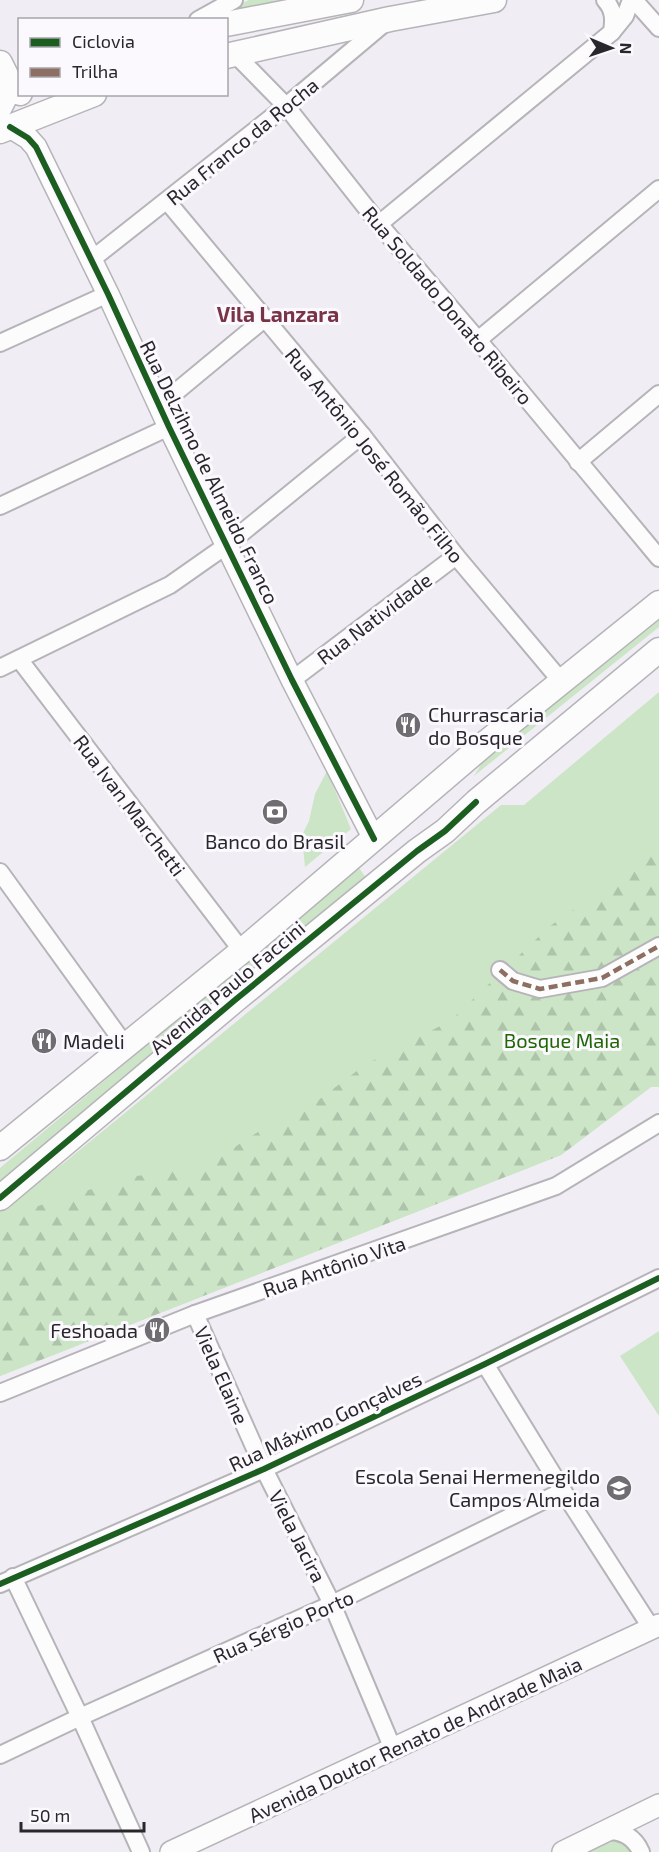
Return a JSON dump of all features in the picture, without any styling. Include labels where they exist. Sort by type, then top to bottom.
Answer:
[{"type":"main road","points":[[228,24],[351,0]]},
{"type":"main road","points":[[231,55],[390,19],[494,0]]},
{"type":"main road","points":[[0,63],[18,91],[3,122]]},
{"type":"main road","points":[[28,96],[42,103]]},
{"type":"main road","points":[[3,122],[42,103],[82,96]]},
{"type":"main road","name":"Avenida Paulo Faccini","points":[[2,1142],[242,951],[488,741],[659,603]]},
{"type":"main road","name":"Avenida Paulo Faccini","points":[[0,1198],[235,1000],[444,831],[659,650]]},
{"type":"main road","points":[[477,802],[466,798],[458,788],[459,776],[462,769],[483,750],[488,741]]},
{"type":"main road","points":[[374,839],[378,862],[375,886]]},
{"type":"street","points":[[202,18],[234,0]]},
{"type":"street","points":[[605,0],[611,6],[613,14],[612,32]]},
{"type":"street","points":[[379,225],[612,32],[625,16],[633,0],[654,23]]},
{"type":"street","points":[[649,0],[648,7],[654,23]]},
{"type":"street","name":"Rua Franco da Rocha","points":[[91,260],[286,106],[390,19]]},
{"type":"street","name":"Rua Soldado Donato Ribeiro","points":[[231,55],[286,106],[379,225],[659,558]]},
{"type":"street","points":[[36,147],[42,103]]},
{"type":"street","name":"Rua Delzihno de Almeido Franco","points":[[3,122],[28,138],[36,147],[292,680],[374,839]]},
{"type":"street","points":[[478,340],[659,189]]},
{"type":"street","name":"Rua Antônio José Romão Filho","points":[[167,201],[362,435],[456,556],[561,681]]},
{"type":"street","points":[[0,343],[108,294]]},
{"type":"street","points":[[159,406],[264,319]]},
{"type":"street","points":[[578,462],[659,394]]},
{"type":"street","points":[[0,506],[169,427]]},
{"type":"street","points":[[0,669],[170,585],[227,545],[362,435]]},
{"type":"street","name":"Rua Natividade","points":[[292,680],[456,556]]},
{"type":"street","name":"Rua Ivan Marchetti","points":[[19,659],[242,951]]},
{"type":"street","points":[[0,872],[125,1045]]},
{"type":"street","points":[[500,970],[513,981],[540,989],[602,978],[659,946]]},
{"type":"street","name":"Rua Antônio Vita","points":[[0,1393],[195,1314],[556,1186],[659,1123]]},
{"type":"street","name":"Rua Máximo Gonçalves","points":[[7,1580],[264,1469],[659,1278]]},
{"type":"street","name":"Viela Elaine","points":[[195,1314],[264,1469]]},
{"type":"street","points":[[485,1364],[563,1491],[655,1627]]},
{"type":"street","name":"Viela Jacira","points":[[264,1469],[332,1604],[393,1749]]},
{"type":"street","name":"Rua Sérgio Porto","points":[[0,1755],[332,1604],[563,1491]]},
{"type":"street","points":[[7,1580],[80,1717],[141,1852]]},
{"type":"street","name":"Avenida Doutor Renato de Andrade Maia","points":[[171,1852],[655,1627]]},
{"type":"street","points":[[563,1852],[659,1805]]},
{"type":"street","points":[[605,1831],[615,1830],[625,1834],[633,1839],[641,1852]]},
{"type":"green space","points":[[249,0],[305,0],[214,17]]},
{"type":"green space","points":[[659,610],[659,627],[474,776],[492,746]]},
{"type":"green space","points":[[659,692],[659,1087],[651,1087],[561,1155],[0,1376],[0,1211],[65,1162],[501,805],[524,805]]},
{"type":"green space","points":[[327,771],[351,829],[305,867],[302,835],[309,821],[315,794]]},
{"type":"green space","name":"Bosque Maia","points":[[659,849],[659,1087],[651,1087],[561,1155],[0,1376],[0,1218],[130,1177],[206,1166],[258,1132],[308,1108],[366,1064],[450,1021],[550,926]]},
{"type":"green space","points":[[359,868],[367,879],[0,1185],[0,1168]]},
{"type":"green space","points":[[659,1331],[659,1416],[620,1356]]},
{"type":"green space","points":[[616,1839],[635,1852],[580,1852],[595,1843]]},
{"type":"marked path","points":[[500,970],[513,981],[540,989],[602,978],[659,946]]},
{"type":"cycle path","points":[[10,127],[28,138],[36,147],[292,680],[374,839]]},
{"type":"cycle path","points":[[0,1198],[235,1000],[417,851],[445,831],[476,802]]},
{"type":"cycle path","points":[[0,1584],[264,1469],[659,1278]]},
{"type":"place","name":"Churrascaria do Bosque","points":[[408,725]]},
{"type":"place","name":"Banco do Brasil","points":[[275,812]]},
{"type":"place","name":"Madeli","points":[[44,1041]]},
{"type":"place","name":"Feshoada","points":[[157,1330]]},
{"type":"place","name":"Escola Senai Hermenegildo Campos Almeida","points":[[619,1488]]},
{"type":"district","name":"Vila Lanzara","points":[[278,313]]}]
